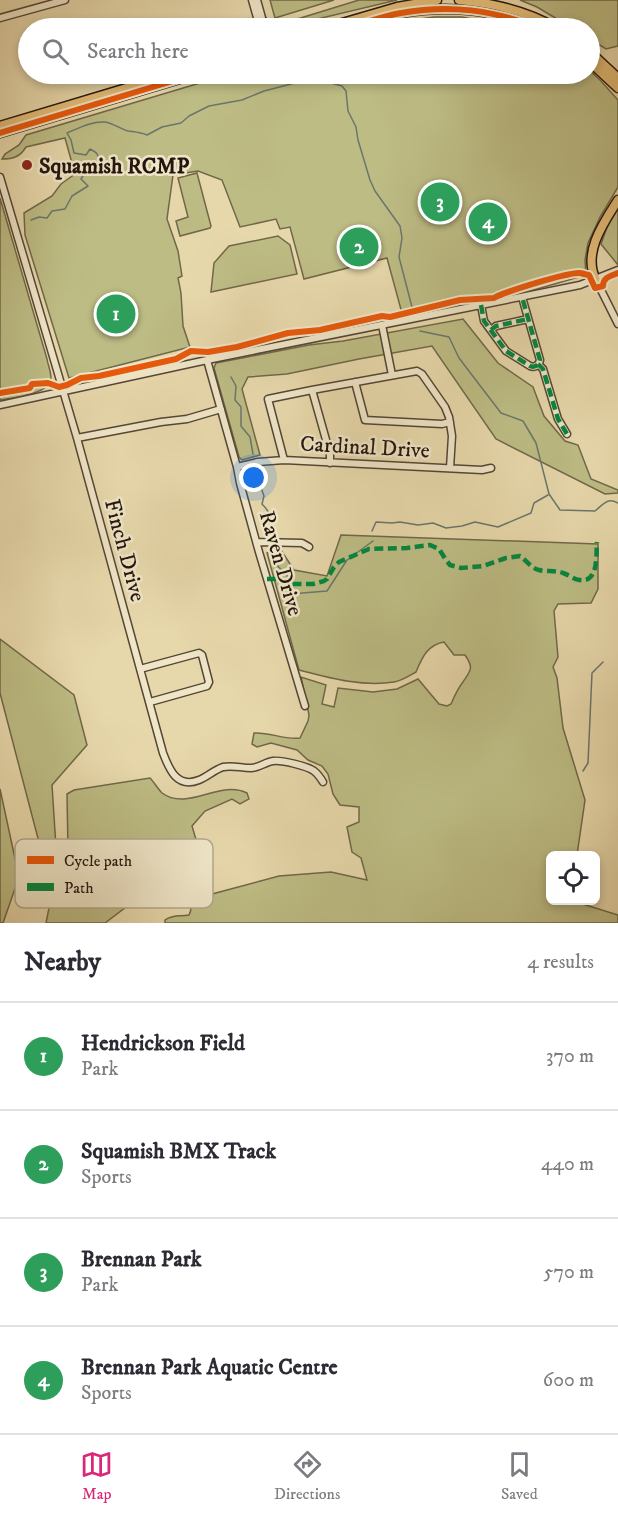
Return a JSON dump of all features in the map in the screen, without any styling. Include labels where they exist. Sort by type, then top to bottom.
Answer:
[{"type":"highway","points":[[359,18],[397,7],[437,0]]},
{"type":"highway","points":[[459,0],[486,3],[533,18]]},
{"type":"highway","points":[[382,18],[399,13],[437,8],[458,8],[508,18]]},
{"type":"highway","points":[[600,64],[618,86]]},
{"type":"highway","points":[[600,71],[618,86]]},
{"type":"highway","points":[[0,133],[13,126],[142,84]]},
{"type":"highway","points":[[0,124],[13,126],[161,84]]},
{"type":"highway","points":[[0,140],[13,126]]},
{"type":"highway","points":[[596,280],[592,273],[592,252],[618,200]]},
{"type":"street","points":[[0,18],[65,0]]},
{"type":"street","points":[[252,0],[259,18]]},
{"type":"street","points":[[257,0],[260,18]]},
{"type":"street","name":"Finch Drive","points":[[0,177],[77,438],[169,769],[181,780],[195,782],[213,771],[226,767],[255,768],[277,761],[313,770],[323,782]]},
{"type":"street","points":[[0,405],[207,360],[580,285],[618,270]]},
{"type":"street","points":[[596,280],[618,324]]},
{"type":"street","points":[[481,305],[484,321],[507,353],[532,367],[540,360],[522,297]]},
{"type":"street","points":[[491,330],[496,326],[528,319]]},
{"type":"street","points":[[382,325],[392,375]]},
{"type":"street","name":"Raven Drive","points":[[207,360],[256,542],[304,706]]},
{"type":"street","points":[[538,364],[543,369],[558,419],[567,434]]},
{"type":"street","points":[[284,460],[268,399],[414,371],[419,372],[445,407],[452,436],[450,468]]},
{"type":"street","points":[[355,382],[365,420],[442,424],[450,422]]},
{"type":"street","points":[[312,390],[330,454],[330,463]]},
{"type":"street","points":[[77,438],[187,419],[221,409]]},
{"type":"street","name":"Cardinal Drive","points":[[237,467],[258,462],[284,460],[482,470],[491,468]]},
{"type":"street","points":[[256,542],[303,543],[309,547]]},
{"type":"street","points":[[140,669],[199,653],[202,655],[209,682],[207,686],[150,702]]},
{"type":"shaded area","points":[[270,0],[334,0],[275,18]]},
{"type":"shaded area","points":[[359,0],[397,0],[322,18],[301,18]]},
{"type":"shaded area","points":[[520,0],[618,0],[618,46],[606,49],[600,45],[600,18],[555,18]]},
{"type":"shaded area","points":[[462,17],[467,18],[428,18]]},
{"type":"shaded area","points":[[600,80],[618,100],[618,187],[588,243],[585,260],[586,275],[527,292],[403,317],[387,258],[304,279],[290,227],[280,229],[276,219],[240,227],[222,180],[198,171],[173,175],[167,219],[178,251],[182,276],[178,278],[183,326],[190,347],[69,378],[25,235],[24,213],[52,196],[61,184],[75,174],[65,138],[26,147],[16,157],[2,159],[5,154],[19,145],[26,135],[197,84],[600,84]]},
{"type":"shaded area","points":[[197,173],[211,226],[180,236],[176,221],[188,217],[178,178]]},
{"type":"shaded area","points":[[0,198],[51,378],[45,388],[0,400]]},
{"type":"shaded area","points":[[618,203],[618,265],[601,244]]},
{"type":"shaded area","points":[[278,236],[290,245],[297,274],[211,292],[214,263],[229,246]]},
{"type":"shaded area","points":[[463,319],[498,363],[533,387],[544,416],[565,441],[578,445],[591,479],[618,490],[618,493],[605,494],[496,439],[432,346],[287,374],[248,377],[242,389],[260,455],[242,460],[239,457],[214,368],[216,363]]},
{"type":"shaded area","points":[[341,535],[598,544],[598,589],[591,603],[558,604],[554,611],[558,657],[553,667],[557,678],[563,728],[585,800],[578,851],[546,851],[546,905],[586,905],[618,915],[618,923],[165,923],[165,920],[174,916],[189,915],[191,908],[213,908],[213,894],[279,876],[331,872],[367,880],[361,858],[352,852],[347,827],[359,822],[359,807],[340,805],[333,794],[328,774],[322,766],[308,760],[297,750],[271,743],[257,747],[252,744],[254,733],[300,738],[309,715],[301,677],[326,685],[322,704],[334,707],[338,688],[373,692],[397,689],[418,679],[439,704],[447,706],[451,704],[470,672],[470,663],[465,655],[454,655],[444,642],[429,649],[416,672],[394,682],[358,683],[299,670],[267,553],[279,547],[294,570],[327,576]]},
{"type":"shaded area","points":[[0,639],[74,695],[87,745],[52,785],[55,839],[38,839],[0,693]]},
{"type":"shaded area","points":[[150,778],[162,793],[172,798],[193,798],[226,790],[247,793],[249,799],[240,804],[232,799],[205,811],[192,826],[196,839],[68,839],[67,794],[74,790]]},
{"type":"shaded area","points":[[0,789],[15,858],[15,888],[3,923],[0,923]]},
{"type":"shaded area","points":[[49,908],[125,908],[105,923],[46,923]]},
{"type":"waterway","points":[[31,220],[39,217],[47,218],[52,211],[65,209],[72,196],[88,186],[81,179],[84,174],[79,170],[80,167],[99,161],[97,154],[90,149],[86,155],[74,153],[67,133],[90,124],[105,122],[147,135],[162,127],[181,123],[189,116],[209,106],[242,100],[291,84]]},
{"type":"waterway","points":[[335,84],[342,86],[346,91],[348,111],[356,127],[375,191],[400,226],[402,238],[399,257],[412,307]]},
{"type":"waterway","points":[[420,331],[449,337],[459,358],[501,413],[523,421],[536,443],[549,494],[560,510],[595,511],[608,501],[618,503]]},
{"type":"waterway","points":[[231,377],[236,386],[235,400],[241,407],[241,426],[250,437],[253,454]]},
{"type":"waterway","points":[[254,468],[264,496],[262,504],[269,513],[269,523],[276,535]]},
{"type":"waterway","points":[[372,531],[376,522],[418,525],[433,523],[446,528],[475,522],[498,527],[531,513],[534,503],[548,495]]},
{"type":"waterway","points":[[275,546],[274,562],[288,577],[290,594],[327,591],[347,560],[373,541]]},
{"type":"waterway","points":[[583,771],[588,763],[592,673],[603,662]]},
{"type":"marked path","points":[[481,305],[484,321],[506,351],[534,367],[540,360],[522,297]]},
{"type":"marked path","points":[[491,330],[496,326],[528,319]]},
{"type":"marked path","points":[[538,364],[543,369],[558,419],[567,434]]},
{"type":"marked path","points":[[267,579],[281,579],[290,584],[313,584],[327,579],[339,562],[369,549],[430,545],[439,549],[450,565],[461,568],[483,566],[520,556],[536,569],[560,572],[586,580],[591,577],[595,567],[597,542]]},
{"type":"cycle path","points":[[381,18],[394,14],[437,9],[471,10],[508,18]]},
{"type":"cycle path","points":[[0,133],[163,84]]},
{"type":"cycle path","points":[[0,393],[30,388],[32,384],[48,383],[59,387],[81,378],[176,359],[191,351],[208,352],[237,347],[288,333],[320,330],[382,316],[390,317],[460,300],[494,298],[536,283],[573,274],[589,275],[595,288],[603,286],[606,279],[618,273]]},
{"type":"place","name":"Squamish RCMP","points":[[27,165]]},
{"type":"place","name":"Brennan Park","points":[[440,202]]},
{"type":"place","name":"Brennan Park Aquatic Centre","points":[[488,222]]},
{"type":"place","name":"Squamish BMX Track","points":[[359,247]]},
{"type":"place","name":"Hendrickson Field","points":[[116,314]]}]
